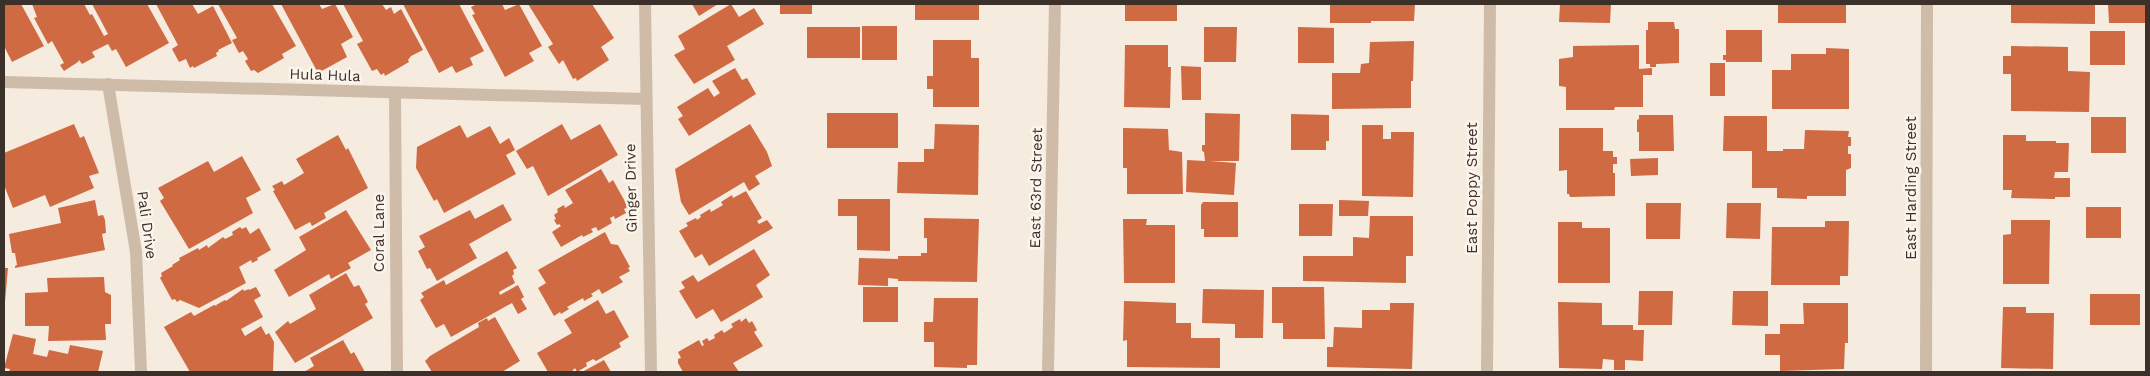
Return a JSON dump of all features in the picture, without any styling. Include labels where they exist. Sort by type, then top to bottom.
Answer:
[{"type":"street","name":"Ginger Drive","points":[[645,4],[651,372]]},
{"type":"street","name":"East 63rd Street","points":[[1048,372],[1055,4]]},
{"type":"street","name":"East Poppy Street","points":[[1488,372],[1490,4]]},
{"type":"street","name":"East Harding Street","points":[[1926,372],[1927,4]]},
{"type":"street","name":"Hula Hula","points":[[4,82],[395,94],[646,99]]},
{"type":"street","name":"Pali Drive","points":[[108,84],[136,252],[141,372]]},
{"type":"street","name":"Coral Lane","points":[[395,94],[397,372]]},
{"type":"building","points":[[4,4],[21,4],[44,46],[12,62],[4,46]]},
{"type":"building","points":[[32,4],[84,4],[104,36],[108,34],[92,4],[147,4],[169,43],[126,67],[116,49],[112,51],[108,44],[92,52],[95,57],[82,64],[79,60],[64,71],[60,65],[64,63],[52,41],[48,44],[34,18],[37,17]]},
{"type":"building","points":[[156,4],[192,4],[198,14],[213,6],[232,43],[218,50],[217,56],[194,68],[193,66],[190,68],[186,59],[179,62],[172,49],[178,45]]},
{"type":"building","points":[[218,4],[272,4],[296,46],[282,54],[284,58],[258,73],[254,70],[251,71],[245,61],[248,59],[243,51],[239,53],[232,40],[237,38]]},
{"type":"building","points":[[281,4],[319,4],[322,9],[335,4],[353,37],[341,44],[347,57],[318,73]]},
{"type":"building","points":[[343,4],[382,4],[386,10],[391,7],[394,14],[401,9],[423,50],[411,56],[408,60],[409,62],[385,76],[384,73],[381,75],[377,69],[372,71],[357,44],[363,41]]},
{"type":"building","points":[[403,4],[459,4],[484,51],[470,58],[473,65],[456,73],[452,66],[439,73]]},
{"type":"building","points":[[477,4],[502,4],[505,10],[519,4],[542,46],[529,53],[534,61],[505,77],[472,15],[475,14],[471,7]]},
{"type":"building","points":[[528,4],[592,4],[614,38],[601,47],[609,60],[577,81],[576,78],[573,79],[563,60],[559,64],[548,47],[553,44]]},
{"type":"building","points":[[692,4],[718,4],[699,16]]},
{"type":"building","points":[[731,4],[739,17],[754,8],[764,24],[727,46],[735,60],[694,84],[674,55],[685,49],[678,36]]},
{"type":"building","points":[[780,4],[812,4],[812,14],[780,14]]},
{"type":"building","points":[[915,4],[979,4],[979,20],[915,20]]},
{"type":"building","points":[[1125,4],[1177,4],[1177,21],[1125,21]]},
{"type":"building","points":[[1330,4],[1415,4],[1414,21],[1330,23]]},
{"type":"building","points":[[1560,4],[1611,4],[1610,23],[1559,22]]},
{"type":"building","points":[[1778,4],[1846,4],[1846,23],[1778,23]]},
{"type":"building","points":[[2011,4],[2095,4],[2095,24],[2011,23]]},
{"type":"building","points":[[2108,4],[2146,4],[2146,23],[2109,23]]},
{"type":"building","points":[[1648,22],[1674,22],[1675,29],[1679,29],[1679,63],[1656,64],[1656,67],[1650,67],[1650,64],[1646,64],[1646,30],[1648,30]]},
{"type":"building","points":[[862,26],[897,26],[897,60],[862,60]]},
{"type":"building","points":[[807,27],[860,27],[860,58],[807,58]]},
{"type":"building","points":[[1204,27],[1237,27],[1236,62],[1204,62]]},
{"type":"building","points":[[1298,27],[1334,28],[1334,63],[1298,63]]},
{"type":"building","points":[[1726,30],[1762,30],[1762,62],[1726,62],[1726,60],[1723,60],[1723,55],[1726,55]]},
{"type":"building","points":[[2090,31],[2125,31],[2125,65],[2090,65]]},
{"type":"building","points":[[933,40],[971,40],[971,58],[979,58],[979,107],[933,107],[933,89],[927,89],[927,76],[933,76]]},
{"type":"building","points":[[1414,41],[1411,108],[1332,109],[1332,73],[1360,73],[1361,64],[1369,63],[1370,42]]},
{"type":"building","points":[[1125,45],[1168,45],[1168,67],[1171,67],[1170,108],[1124,107]]},
{"type":"building","points":[[1639,45],[1639,69],[1652,68],[1652,75],[1643,75],[1643,107],[1615,107],[1614,110],[1566,110],[1566,87],[1559,86],[1559,59],[1573,57],[1573,46]]},
{"type":"building","points":[[2011,46],[2068,47],[2068,71],[2090,72],[2089,112],[2011,111],[2011,74],[2003,74],[2003,56],[2011,56]]},
{"type":"building","points":[[1826,48],[1849,49],[1849,109],[1772,109],[1772,70],[1791,70],[1791,54],[1826,54]]},
{"type":"building","points":[[1710,63],[1725,63],[1725,96],[1710,96]]},
{"type":"building","points":[[1181,66],[1201,67],[1201,100],[1182,100]]},
{"type":"building","points":[[735,68],[742,80],[747,78],[756,94],[689,136],[678,119],[683,116],[677,107],[708,88],[714,97],[720,93],[712,81]]},
{"type":"building","points":[[827,113],[898,113],[898,148],[827,148]]},
{"type":"building","points":[[1205,113],[1240,114],[1239,161],[1210,161],[1236,163],[1234,195],[1186,192],[1187,160],[1205,161],[1202,145],[1205,145]]},
{"type":"building","points":[[1291,114],[1329,115],[1329,141],[1326,141],[1326,150],[1291,150]]},
{"type":"building","points":[[1639,115],[1673,115],[1674,151],[1639,151],[1637,120]]},
{"type":"building","points":[[1724,116],[1767,116],[1767,151],[1804,149],[1805,130],[1849,131],[1848,137],[1851,137],[1851,146],[1848,146],[1848,154],[1851,154],[1851,168],[1846,170],[1846,196],[1807,196],[1807,199],[1777,198],[1777,188],[1752,188],[1752,151],[1723,151]]},
{"type":"building","points":[[2091,117],[2126,117],[2126,153],[2091,153]]},
{"type":"building","points":[[74,124],[80,138],[84,136],[99,173],[89,176],[94,188],[50,207],[45,195],[13,208],[4,185],[4,153]]},
{"type":"building","points":[[562,124],[571,140],[600,124],[618,155],[548,196],[533,166],[527,169],[516,151]]},
{"type":"building","points":[[750,124],[767,152],[772,166],[755,176],[760,184],[749,191],[744,182],[689,215],[681,202],[675,169]]},
{"type":"building","points":[[935,124],[979,125],[978,195],[897,193],[898,162],[924,162],[924,149],[934,149]]},
{"type":"building","points":[[460,125],[467,138],[490,126],[500,144],[509,138],[515,150],[506,155],[516,174],[444,213],[437,199],[434,201],[416,168],[417,147]]},
{"type":"building","points":[[1362,125],[1383,125],[1383,139],[1391,139],[1391,132],[1414,132],[1413,197],[1362,196]]},
{"type":"building","points":[[1123,128],[1168,129],[1169,150],[1182,152],[1183,194],[1127,194],[1127,168],[1123,168]]},
{"type":"building","points":[[1559,128],[1603,128],[1603,151],[1613,151],[1613,157],[1617,157],[1617,164],[1613,164],[1615,196],[1570,197],[1567,194],[1567,170],[1559,171]]},
{"type":"building","points":[[338,135],[346,150],[348,148],[368,188],[324,213],[326,218],[312,226],[310,222],[295,230],[272,186],[282,181],[284,185],[304,173],[296,159]]},
{"type":"building","points":[[2003,135],[2026,135],[2026,141],[2069,143],[2068,172],[2055,172],[2054,178],[2070,178],[2070,197],[2055,197],[2055,199],[2011,198],[2012,190],[2003,190]]},
{"type":"building","points":[[242,156],[261,190],[246,198],[253,213],[189,249],[160,201],[164,198],[158,188],[208,161],[214,172]]},
{"type":"building","points":[[1658,158],[1658,175],[1631,176],[1630,159]]},
{"type":"building","points":[[601,169],[609,183],[613,180],[628,207],[624,209],[626,213],[615,219],[614,216],[610,218],[612,223],[598,231],[596,227],[591,229],[593,232],[583,237],[582,235],[561,247],[552,232],[561,226],[557,225],[554,220],[556,219],[554,215],[558,212],[557,209],[564,205],[565,208],[573,203],[565,190]]},
{"type":"building","points":[[746,191],[762,218],[757,221],[759,224],[767,220],[773,228],[709,266],[702,254],[695,258],[679,231],[688,226],[686,223],[696,218],[697,220],[701,217],[700,215],[710,209],[711,212],[723,205],[721,202],[732,195],[733,198]]},
{"type":"building","points":[[838,199],[890,199],[890,251],[857,250],[857,216],[838,216]]},
{"type":"building","points":[[95,200],[98,216],[103,215],[105,220],[106,233],[102,234],[105,250],[15,268],[17,265],[15,253],[12,253],[9,234],[61,223],[58,208]]},
{"type":"building","points":[[1339,200],[1369,201],[1368,216],[1339,216]]},
{"type":"building","points":[[1203,202],[1238,202],[1238,237],[1204,237],[1204,229],[1201,229],[1201,205]]},
{"type":"building","points":[[1646,203],[1681,203],[1680,239],[1646,239]]},
{"type":"building","points":[[1727,203],[1761,203],[1760,239],[1726,238]]},
{"type":"building","points":[[503,204],[512,220],[469,244],[477,258],[437,281],[430,268],[427,269],[418,251],[425,247],[419,236],[470,210],[475,219]]},
{"type":"building","points":[[1299,204],[1333,204],[1332,236],[1299,236]]},
{"type":"building","points":[[2086,207],[2121,207],[2121,238],[2086,238]]},
{"type":"building","points":[[346,210],[371,250],[348,263],[351,268],[331,279],[329,274],[289,297],[274,270],[306,250],[299,237]]},
{"type":"building","points":[[1370,216],[1413,216],[1413,256],[1406,256],[1406,283],[1303,281],[1303,256],[1353,256],[1353,237],[1369,238]]},
{"type":"building","points":[[924,218],[979,219],[977,282],[898,281],[898,279],[888,278],[888,286],[858,285],[859,258],[898,259],[898,256],[921,256],[921,253],[927,253],[927,238],[924,238]]},
{"type":"building","points":[[1123,219],[1147,219],[1146,225],[1175,225],[1175,283],[1124,283]]},
{"type":"building","points":[[2011,220],[2050,220],[2049,284],[2003,284],[2003,235],[2011,234]]},
{"type":"building","points":[[1825,221],[1849,221],[1848,276],[1840,276],[1840,285],[1771,285],[1772,227],[1825,227]]},
{"type":"building","points":[[1558,222],[1582,222],[1582,228],[1610,228],[1610,283],[1558,283]]},
{"type":"building","points":[[240,227],[242,229],[246,227],[250,234],[259,228],[271,250],[257,258],[258,260],[252,263],[251,260],[239,267],[246,283],[199,308],[180,300],[177,302],[175,299],[172,300],[160,278],[162,276],[161,273],[173,266],[180,260],[179,258],[198,248],[199,250],[207,245],[208,248],[223,237],[225,239],[233,235],[232,232]]},
{"type":"building","points":[[605,232],[611,244],[618,245],[630,267],[628,268],[630,271],[619,277],[623,282],[602,294],[599,289],[591,294],[593,296],[584,301],[583,298],[567,307],[569,309],[561,314],[560,312],[554,316],[538,288],[546,283],[538,270]]},
{"type":"building","points":[[754,249],[770,275],[756,285],[763,297],[721,322],[713,309],[696,319],[679,291],[685,288],[681,282],[693,275],[698,282]]},
{"type":"building","points":[[507,251],[517,268],[513,270],[514,274],[512,276],[515,283],[499,292],[500,295],[518,285],[524,297],[521,299],[527,309],[518,314],[512,303],[451,337],[444,324],[436,328],[420,300],[424,297],[421,293],[444,280],[446,285]]},
{"type":"building","points":[[4,268],[8,268],[5,302],[4,301]]},
{"type":"building","points":[[346,273],[354,287],[359,285],[368,302],[365,304],[373,318],[295,363],[275,332],[288,321],[290,324],[316,309],[309,295]]},
{"type":"building","points":[[104,277],[105,292],[111,295],[111,324],[105,324],[106,340],[48,341],[49,326],[25,326],[25,293],[48,292],[47,278]]},
{"type":"building","points":[[256,287],[261,296],[254,300],[263,317],[241,329],[245,336],[261,326],[266,335],[269,333],[274,342],[273,372],[190,372],[164,327],[191,312],[194,316],[214,305],[217,306],[243,289],[244,291]]},
{"type":"building","points":[[863,287],[898,287],[898,322],[863,322]]},
{"type":"building","points":[[1272,287],[1324,287],[1325,339],[1283,339],[1283,323],[1272,323]]},
{"type":"building","points":[[1203,289],[1264,290],[1263,338],[1235,338],[1235,324],[1202,323]]},
{"type":"building","points":[[1639,291],[1673,291],[1672,325],[1638,325]]},
{"type":"building","points":[[1733,291],[1768,291],[1768,326],[1732,325]]},
{"type":"building","points":[[2090,294],[2140,294],[2140,325],[2090,325]]},
{"type":"building","points":[[934,298],[978,298],[977,365],[967,365],[967,368],[934,367],[934,342],[924,342],[924,322],[933,322]]},
{"type":"building","points":[[598,300],[606,314],[614,310],[629,337],[619,343],[621,347],[596,361],[593,359],[586,363],[587,366],[577,372],[575,368],[573,372],[548,372],[537,353],[572,333],[564,320]]},
{"type":"building","points":[[1124,301],[1176,303],[1176,323],[1191,323],[1191,338],[1220,338],[1220,368],[1127,367],[1127,340],[1123,341]]},
{"type":"building","points":[[1558,302],[1602,303],[1602,325],[1633,325],[1633,330],[1644,330],[1643,361],[1625,360],[1625,370],[1614,370],[1614,360],[1603,359],[1602,369],[1559,368]]},
{"type":"building","points":[[1390,303],[1414,303],[1412,369],[1327,367],[1327,347],[1333,347],[1334,327],[1362,328],[1362,310],[1390,310]]},
{"type":"building","points":[[1803,303],[1848,303],[1848,343],[1845,343],[1844,369],[1780,371],[1780,355],[1765,355],[1765,334],[1780,334],[1780,324],[1804,324]]},
{"type":"building","points":[[2003,307],[2026,307],[2026,313],[2054,313],[2053,369],[2001,368]]},
{"type":"building","points":[[495,317],[520,361],[502,372],[432,372],[425,361],[430,356],[479,327],[478,323],[487,318],[488,321]]},
{"type":"building","points":[[746,318],[749,323],[752,321],[757,330],[754,332],[763,346],[733,363],[739,372],[683,372],[678,363],[678,359],[681,358],[678,352],[699,340],[702,346],[704,345],[702,341],[707,338],[709,341],[715,338],[714,335],[722,330],[724,333],[733,327],[731,324],[740,319],[741,322]]},
{"type":"building","points":[[13,334],[36,339],[33,354],[47,357],[49,350],[68,354],[70,345],[103,351],[98,372],[9,372],[10,369],[4,368]]},
{"type":"building","points":[[343,340],[351,354],[354,352],[365,372],[304,372],[314,366],[310,358]]},
{"type":"building","points":[[604,360],[611,372],[582,372]]}]
